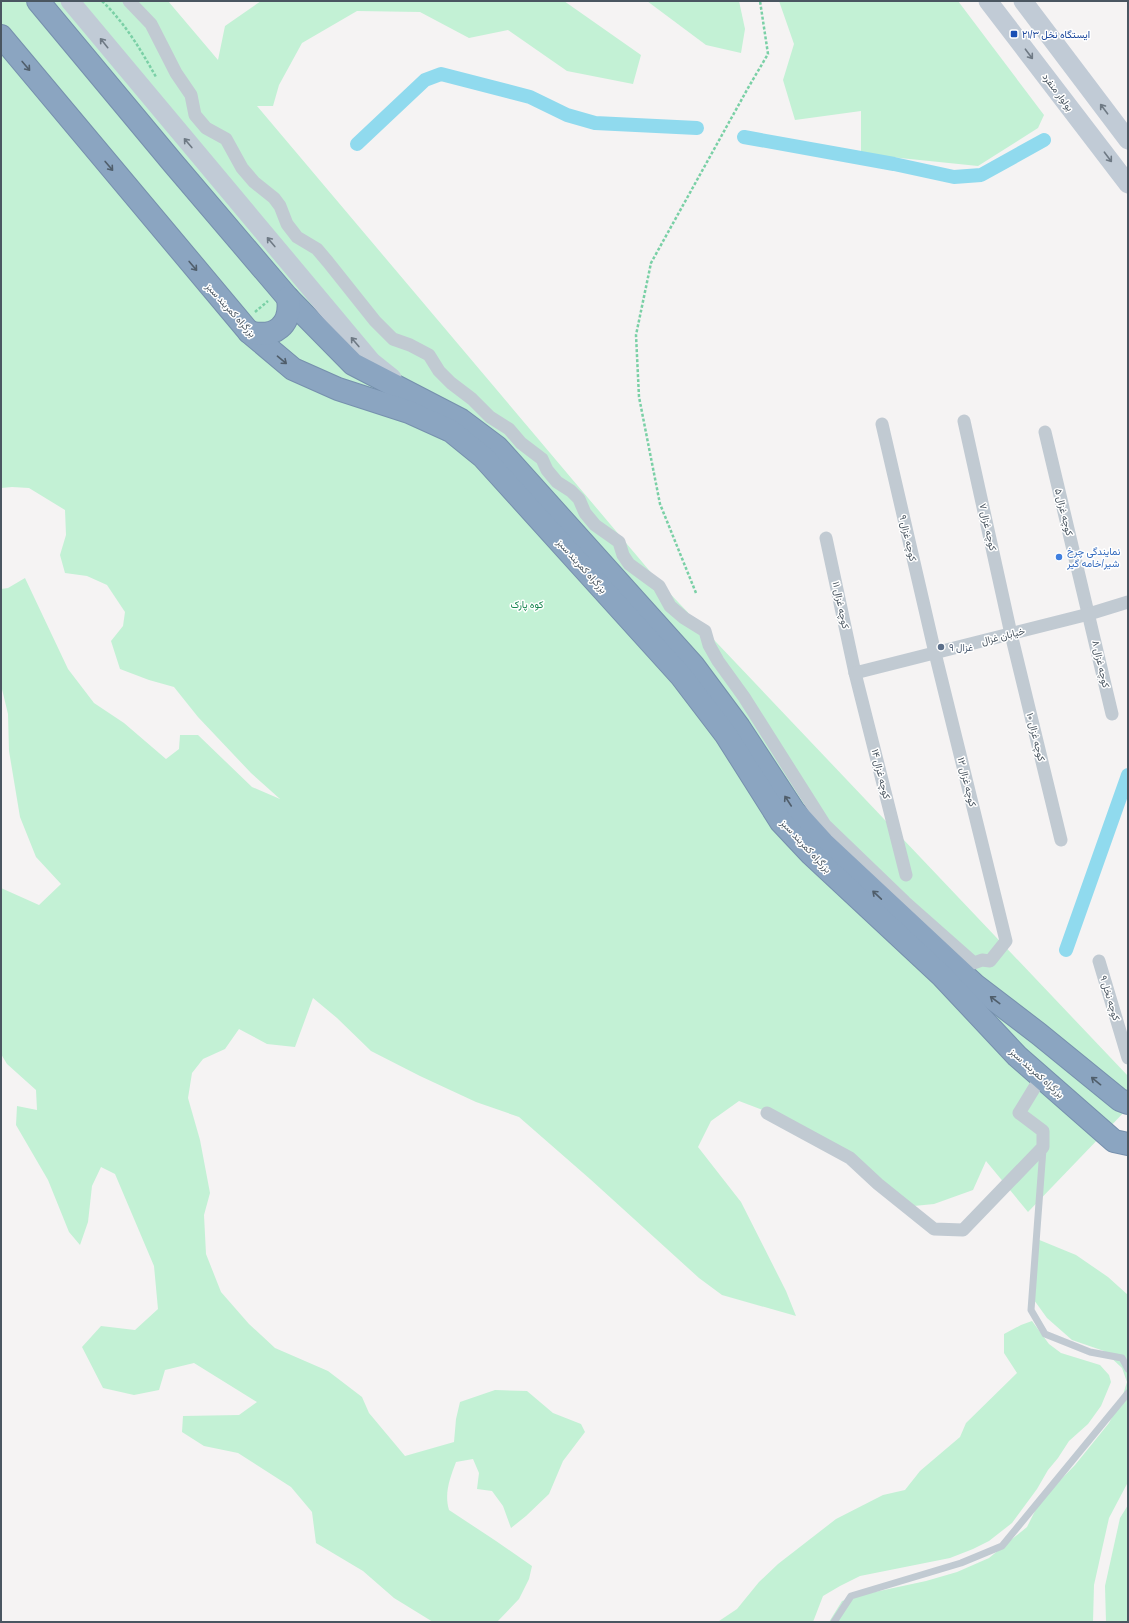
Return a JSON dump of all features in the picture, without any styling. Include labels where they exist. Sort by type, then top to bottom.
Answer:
[{"type":"highway","name":"بزرگراه کمربند سبز","points":[[38,1],[288,298],[353,364],[462,420],[497,447],[693,665],[739,727],[794,811],[823,843],[964,975],[1120,1100],[1128,1103]]},
{"type":"highway","name":"بزرگراه کمربند سبز","points":[[1,36],[249,332],[293,368],[338,389],[409,412],[452,431],[483,457],[682,676],[726,735],[781,822],[811,854],[962,996],[1016,1056],[1114,1141],[1128,1144]]},
{"type":"highway","points":[[249,332],[259,335],[270,333],[280,328],[287,320],[290,309],[288,298]]},
{"type":"highway","points":[[1016,1056],[1018,1044],[1022,1038],[1031,1034],[1039,1034]]},
{"type":"street","points":[[70,1],[372,362],[415,396]]},
{"type":"street","name":"کوچه غزال ۱۲","points":[[129,1],[151,24],[176,73],[191,95],[196,115],[206,128],[226,139],[242,168],[254,182],[274,198],[280,206],[287,224],[297,237],[317,249],[375,321],[393,339],[410,345],[429,355],[439,371],[450,383],[472,399],[490,417],[509,429],[521,443],[542,459],[547,470],[556,482],[571,491],[579,499],[585,512],[595,525],[619,542],[623,555],[629,564],[659,586],[670,606],[684,618],[705,631],[709,645],[718,661],[744,697],[825,825],[905,902],[974,963],[982,960],[990,961],[1006,941],[935,653]]},
{"type":"street","name":"بولوار منفرد","points":[[988,1],[1128,184]]},
{"type":"street","points":[[1023,1],[1128,140]]},
{"type":"street","name":"کوچه غزال ۷","points":[[964,421],[1011,634]]},
{"type":"street","name":"کوچه غزال ۹","points":[[882,424],[935,653]]},
{"type":"street","name":"کوچه غزال ۵","points":[[1044,432],[1089,614]]},
{"type":"street","name":"کوچه غزال ۱۱","points":[[826,538],[855,673]]},
{"type":"street","name":"خیابان غزال","points":[[855,673],[1089,614],[1128,602]]},
{"type":"street","name":"کوچه غزال ۸","points":[[1089,614],[1112,714]]},
{"type":"street","name":"کوچه غزال ۱۰","points":[[1011,634],[1061,840]]},
{"type":"street","name":"کوچه غزال ۱۴","points":[[855,673],[906,875]]},
{"type":"street","name":"کوچه نخل ۹","points":[[1099,961],[1128,1058]]},
{"type":"street","points":[[767,1113],[850,1158],[878,1184],[934,1228],[963,1230],[1043,1147],[1043,1131],[1019,1113],[1041,1077]]},
{"type":"lane","points":[[1043,1147],[1031,1310],[1045,1334],[1090,1352],[1122,1358],[1128,1369]]},
{"type":"lane","points":[[834,1622],[851,1596],[961,1563],[1002,1546],[1128,1394]]},
{"type":"path","points":[[696,593],[660,504],[639,397],[636,335],[651,263],[768,54],[760,1]]},
{"type":"green space","name":"کوه پارک","points":[[1,1],[168,1],[218,60],[225,26],[261,1],[564,1],[641,55],[633,84],[567,71],[508,30],[469,38],[420,12],[357,11],[302,43],[279,85],[273,106],[257,106],[659,582],[1128,1076],[1128,1108],[1028,1212],[986,1161],[973,1190],[934,1204],[904,1207],[800,1124],[739,1101],[711,1121],[698,1147],[741,1202],[786,1291],[796,1316],[722,1295],[699,1278],[519,1117],[476,1102],[371,1051],[337,1018],[313,998],[295,1047],[267,1044],[239,1029],[225,1049],[203,1059],[192,1073],[188,1098],[200,1140],[210,1193],[204,1215],[206,1254],[221,1292],[249,1324],[275,1348],[328,1371],[362,1397],[369,1413],[405,1456],[454,1442],[456,1419],[460,1402],[495,1390],[527,1391],[553,1413],[581,1424],[585,1432],[563,1461],[549,1494],[511,1528],[503,1506],[492,1491],[477,1489],[479,1473],[473,1459],[456,1462],[447,1492],[449,1510],[532,1566],[529,1579],[519,1599],[497,1622],[433,1622],[394,1598],[363,1571],[316,1543],[312,1512],[291,1487],[238,1453],[204,1446],[182,1432],[183,1416],[239,1415],[257,1402],[194,1363],[165,1370],[159,1390],[134,1395],[103,1388],[82,1347],[101,1326],[135,1330],[158,1309],[154,1266],[115,1174],[101,1167],[92,1186],[88,1222],[80,1245],[69,1232],[48,1180],[16,1125],[17,1106],[37,1110],[36,1090],[7,1064],[1,1054],[1,888],[39,905],[61,884],[36,857],[20,817],[9,751],[8,714],[1,685],[1,589],[8,588],[25,578],[68,669],[94,703],[124,723],[166,759],[179,749],[180,735],[198,735],[252,787],[280,799],[251,773],[198,717],[174,687],[149,680],[120,669],[111,641],[123,626],[125,612],[107,585],[87,576],[65,573],[60,555],[66,535],[65,510],[29,488],[1,488]]},
{"type":"green space","points":[[647,1],[739,1],[745,29],[741,53],[706,45]]},
{"type":"green space","points":[[779,1],[958,1],[1044,115],[1038,128],[978,166],[861,154],[861,111],[795,120],[783,80],[794,44]]},
{"type":"green space","points":[[1037,1239],[1076,1255],[1108,1277],[1128,1295],[1128,1482],[1109,1518],[1094,1585],[1093,1622],[829,1622],[842,1601],[957,1572],[989,1558],[1027,1527],[1040,1501],[1075,1465],[1109,1423],[1122,1398],[1127,1382],[1122,1368],[1104,1351],[1072,1340],[1047,1318],[1034,1300]]},
{"type":"green space","points":[[1032,1321],[1049,1344],[1061,1353],[1100,1365],[1109,1375],[1111,1382],[1101,1406],[1088,1424],[1069,1441],[1012,1523],[989,1541],[950,1558],[860,1576],[823,1596],[813,1622],[714,1622],[719,1621],[737,1609],[759,1582],[778,1564],[836,1519],[883,1495],[905,1490],[920,1471],[960,1437],[966,1423],[1017,1373],[1004,1353],[1004,1334]]},
{"type":"green space","points":[[1128,1505],[1128,1622],[1106,1622],[1105,1586],[1120,1518]]},
{"type":"waterway","points":[[357,144],[425,80],[441,74],[530,97],[567,115],[595,123],[697,128]]},
{"type":"waterway","points":[[744,137],[894,164],[954,177],[981,175],[1044,140]]},
{"type":"waterway","points":[[1066,950],[1128,775]]},
{"type":"place","name":"ایستگاه نخل ۲۱/۳","points":[[1014,34]]},
{"type":"place","name":"نمایندگی چرخ شیر/خامه گیر","points":[[1059,557]]},
{"type":"place","name":"غزال ۹","points":[[941,647]]}]
